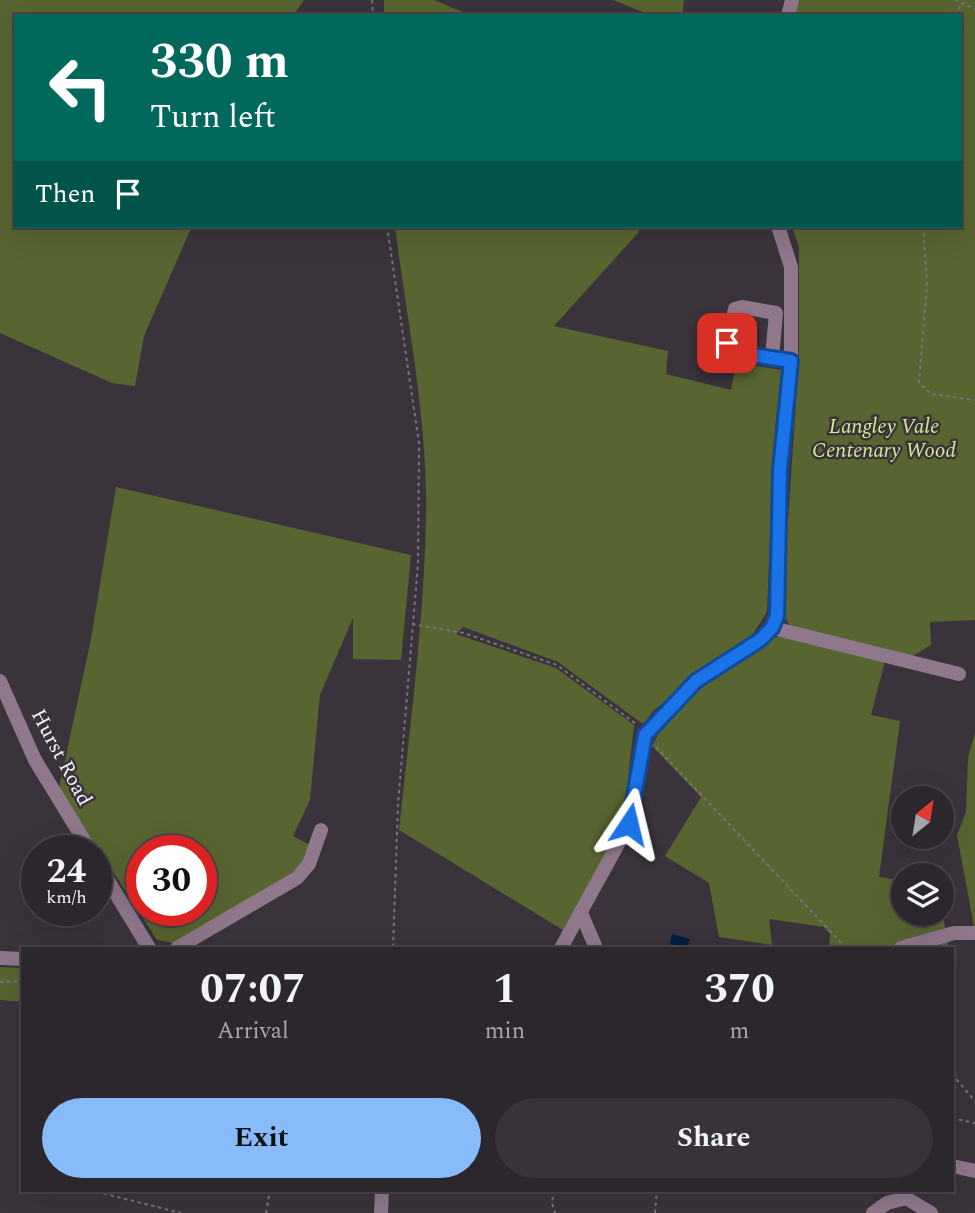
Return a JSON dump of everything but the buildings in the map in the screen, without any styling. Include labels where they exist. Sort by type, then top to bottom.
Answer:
[{"type":"street","points":[[562,947],[629,824],[645,735],[696,681],[760,640],[772,628],[777,616],[780,470],[791,361],[791,267],[779,228]]},
{"type":"street","points":[[772,358],[791,361]]},
{"type":"street","points":[[772,628],[959,674]]},
{"type":"street","name":"Hurst Road","points":[[0,681],[36,760],[81,835]]},
{"type":"street","points":[[179,947],[297,878],[309,864],[321,830]]},
{"type":"street","points":[[112,887],[148,947]]},
{"type":"street","points":[[581,913],[596,947]]},
{"type":"street","points":[[905,947],[954,933],[975,933]]},
{"type":"street","points":[[0,958],[21,959]]},
{"type":"street","points":[[954,1166],[975,1171]]},
{"type":"street","points":[[381,1213],[383,1192]]},
{"type":"street","points":[[873,1213],[887,1203],[910,1194],[930,1213]]},
{"type":"path","points":[[956,0],[960,5],[975,9]]},
{"type":"path","points":[[957,14],[960,5]]},
{"type":"path","points":[[387,228],[419,443],[418,564],[398,804],[393,947]]},
{"type":"path","points":[[922,228],[927,283],[919,383],[931,394],[975,400]]},
{"type":"path","points":[[0,982],[21,981]]},
{"type":"path","points":[[954,1076],[975,1101]]},
{"type":"path","points":[[954,1118],[975,1123]]},
{"type":"path","points":[[98,1192],[181,1213]]},
{"type":"path","points":[[266,1213],[270,1192]]},
{"type":"path","points":[[554,1192],[552,1203],[555,1213]]},
{"type":"path","points":[[655,1213],[657,1192]]},
{"type":"green space","points":[[0,0],[304,0],[294,14],[14,14],[14,228],[191,228],[144,336],[135,386],[112,383],[0,333]]},
{"type":"green space","points":[[384,0],[434,0],[467,14],[384,14]]},
{"type":"green space","points":[[613,0],[684,0],[682,14],[648,14]]},
{"type":"green space","name":"Langley Vale Centenary Wood","points":[[792,0],[975,0],[975,620],[930,622],[931,645],[911,657],[791,627],[782,612],[799,355],[799,247],[793,228],[962,228],[962,14],[788,14]]},
{"type":"green space","points":[[395,228],[639,228],[638,233],[554,326],[668,351],[666,374],[731,390],[736,363],[781,370],[773,451],[767,612],[753,634],[654,710],[643,724],[558,662],[463,627],[456,634],[556,668],[634,725],[623,823],[563,930],[399,830],[425,556],[426,481],[416,371]]},
{"type":"green space","points":[[116,487],[411,555],[401,660],[353,659],[353,618],[320,695],[310,800],[293,836],[310,845],[300,868],[217,920],[217,835],[126,835],[126,892],[112,870],[112,835],[89,835],[59,788],[91,639]]},
{"type":"green space","points":[[783,636],[885,661],[871,715],[900,721],[879,877],[891,879],[891,926],[945,926],[948,945],[829,947],[830,934],[824,927],[769,919],[772,945],[719,937],[709,883],[665,856],[701,797],[652,746],[663,725],[700,688],[751,656],[769,639]]},
{"type":"green space","points":[[975,733],[975,932],[957,835],[966,812],[968,757]]},
{"type":"green space","points":[[148,926],[208,926],[179,944],[157,940]]},
{"type":"green space","points":[[0,967],[21,968],[21,1002],[0,1000]]},
{"type":"water","points":[[672,934],[690,939],[687,947],[670,944]]},
{"type":"route","points":[[629,824],[645,735],[696,681],[760,640],[772,628],[777,616],[780,470],[791,361],[732,352],[727,343]]}]
